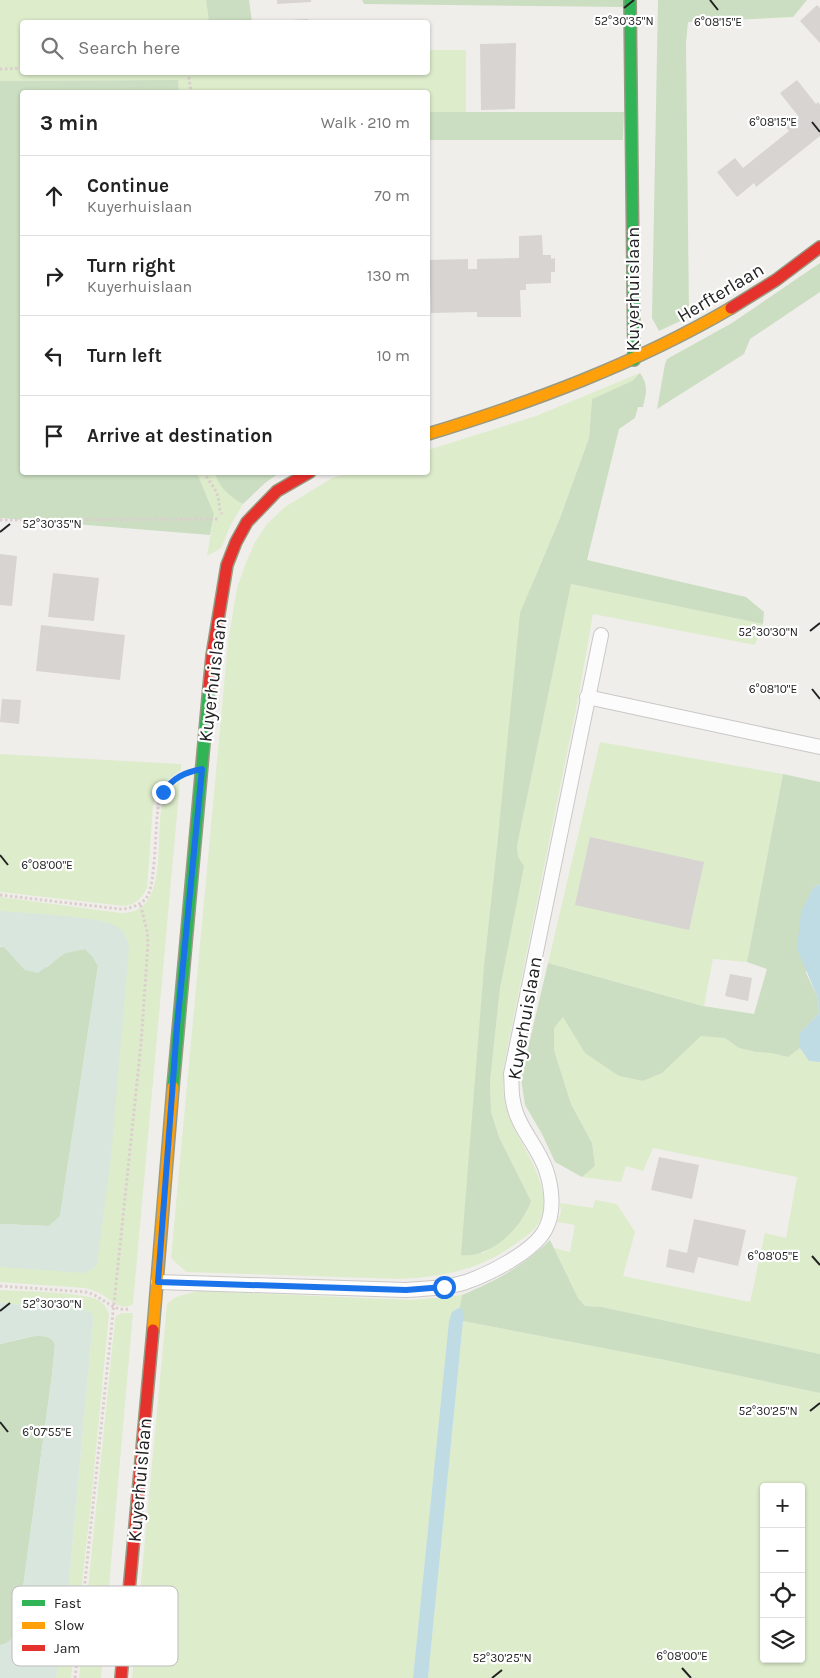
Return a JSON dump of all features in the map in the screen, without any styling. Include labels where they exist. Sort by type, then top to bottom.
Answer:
[{"type":"street","name":"Kuyerhuislaan","points":[[430,433],[525,404],[634,360],[630,0]]},
{"type":"street","name":"Herfterlaan","points":[[634,360],[724,312],[801,262],[820,246]]},
{"type":"street","name":"Kuyerhuislaan","points":[[130,1586],[158,1282],[177,1027],[212,656],[227,565],[236,542],[247,522],[277,491],[304,475]]},
{"type":"lane","name":"Kuyerhuislaan","points":[[158,1282],[406,1290],[426,1289],[465,1282],[502,1266],[532,1244],[544,1231],[549,1221],[552,1193],[546,1170],[518,1118],[513,1102],[511,1074],[601,635]]},
{"type":"lane","points":[[588,697],[820,747]]},
{"type":"path","points":[[0,70],[20,68]]},
{"type":"path","points":[[188,75],[191,90]]},
{"type":"path","points":[[0,520],[225,519],[219,510],[218,496],[205,475]]},
{"type":"path","points":[[0,895],[120,909],[140,904],[147,897],[152,884],[156,814],[160,797],[170,782],[179,776],[192,770],[202,769]]},
{"type":"path","points":[[84,1586],[141,1044],[148,943],[147,930],[140,904]]},
{"type":"path","points":[[0,1286],[86,1292],[97,1295],[113,1307]]},
{"type":"green space","points":[[0,0],[206,0],[209,20],[20,20],[20,75],[430,75],[430,50],[466,50],[466,112],[430,112],[430,90],[179,90],[178,80],[0,81]]},
{"type":"green space","points":[[206,0],[249,0],[252,20],[209,20]]},
{"type":"green space","points":[[362,0],[626,0],[626,7],[364,4]]},
{"type":"green space","points":[[658,0],[807,0],[793,17],[688,22],[686,43],[689,317],[659,331],[652,318]]},
{"type":"green space","points":[[178,80],[179,90],[20,90],[20,475],[198,475],[214,514],[210,535],[0,518],[0,81]]},
{"type":"green space","points":[[430,112],[624,112],[623,140],[430,140]]},
{"type":"green space","points":[[820,263],[820,292],[750,339],[744,354],[657,409],[667,359],[732,323]]},
{"type":"green space","points":[[640,373],[632,381],[592,399],[589,438],[560,518],[534,579],[498,837],[484,966],[468,1179],[482,1254],[505,1238],[518,1225],[531,1201],[499,1137],[491,1112],[490,1081],[500,988],[518,857],[517,846],[571,584],[763,624],[755,645],[593,614],[579,694],[504,1065],[505,1105],[512,1124],[540,1181],[543,1210],[538,1224],[523,1239],[500,1254],[459,1271],[444,1274],[400,1279],[186,1272],[171,1258],[228,642],[237,588],[245,565],[255,542],[267,524],[285,507],[332,478],[343,475],[430,475],[430,449],[536,416]]},
{"type":"green space","points":[[640,373],[646,386],[643,407],[638,407],[635,418],[619,429],[587,560],[746,597],[764,612],[763,624],[571,584],[517,846],[518,857],[524,866],[500,988],[490,1081],[491,1112],[499,1137],[531,1201],[527,1211],[513,1231],[504,1239],[483,1252],[461,1255],[484,966],[520,613],[560,518],[589,438],[592,399],[632,381]]},
{"type":"green space","points":[[198,475],[216,475],[226,491],[243,504],[231,524],[221,548],[207,556],[214,514]]},
{"type":"green space","points":[[216,475],[276,475],[243,504],[226,491]]},
{"type":"green space","points":[[600,742],[783,774],[747,962],[713,959],[704,1006],[548,963]]},
{"type":"green space","points":[[0,754],[181,764],[181,770],[162,785],[153,806],[147,888],[138,900],[124,906],[0,892]]},
{"type":"green space","points":[[783,774],[820,782],[820,884],[813,888],[806,973],[818,998],[819,1013],[800,1033],[800,1048],[788,1057],[739,1048],[725,1038],[701,1036],[662,1073],[643,1081],[619,1076],[585,1053],[563,1017],[554,1028],[554,1050],[571,1104],[592,1143],[595,1166],[582,1177],[555,1162],[542,1134],[525,1105],[521,1078],[548,963],[703,1006],[754,1014],[767,969],[747,962]]},
{"type":"green space","points":[[180,781],[133,1304],[124,1307],[120,1306],[99,1293],[85,1288],[0,1282],[0,1224],[49,1226],[60,1216],[98,966],[13,958],[4,947],[0,946],[0,897],[121,913],[137,910],[148,900],[154,886],[157,870],[160,816],[164,799]]},
{"type":"green space","points":[[0,947],[4,947],[25,970],[47,967],[65,953],[85,949],[98,966],[60,1216],[49,1226],[0,1224]]},
{"type":"green space","points":[[563,1017],[619,1076],[643,1081],[662,1073],[701,1035],[725,1038],[739,1048],[788,1057],[800,1048],[809,1061],[820,1062],[820,1354],[602,1307],[585,1306],[578,1298],[554,1248],[570,1252],[575,1225],[557,1222],[561,1212],[560,1203],[593,1208],[595,1200],[617,1204],[635,1232],[623,1276],[750,1302],[765,1233],[786,1238],[797,1177],[653,1148],[643,1171],[626,1166],[621,1182],[582,1177],[595,1166],[592,1143],[571,1104],[554,1050],[554,1028]]},
{"type":"green space","points":[[550,1240],[578,1298],[585,1306],[602,1307],[820,1354],[820,1393],[660,1359],[463,1321],[463,1312],[460,1307],[462,1295],[509,1272],[540,1250]]},
{"type":"green space","points":[[0,1290],[68,1294],[100,1301],[109,1314],[82,1586],[68,1586],[93,1319],[86,1310],[0,1303]]},
{"type":"green space","points":[[198,1291],[412,1300],[462,1295],[460,1307],[456,1309],[449,1321],[413,1678],[132,1678],[133,1666],[178,1666],[178,1586],[141,1586],[167,1304],[176,1297]]},
{"type":"green space","points":[[122,1313],[133,1313],[109,1586],[88,1586],[115,1319],[116,1316]]},
{"type":"green space","points":[[463,1321],[660,1359],[820,1393],[820,1678],[428,1678]]},
{"type":"green space","points":[[34,1336],[43,1336],[49,1338],[55,1344],[23,1586],[12,1586],[12,1638],[7,1643],[0,1645],[0,1344]]},
{"type":"green space","points":[[58,1666],[72,1666],[71,1678],[56,1678]]},
{"type":"green space","points":[[80,1666],[102,1666],[101,1678],[79,1678]]},
{"type":"shaded area","points":[[0,911],[81,918],[111,924],[119,928],[125,935],[128,943],[111,1157],[97,1264],[93,1269],[84,1273],[0,1267],[0,1224],[49,1226],[60,1216],[98,966],[85,949],[65,953],[38,973],[25,970],[4,947],[0,946]]},
{"type":"shaded area","points":[[0,1303],[91,1312],[93,1319],[68,1586],[23,1586],[55,1344],[51,1339],[38,1336],[0,1344]]},
{"type":"shaded area","points":[[12,1638],[12,1666],[58,1666],[56,1678],[0,1678],[0,1645],[10,1641]]},
{"type":"water","points":[[820,884],[820,1062],[809,1061],[800,1048],[800,1033],[819,1013],[818,998],[797,949],[801,912],[813,888]]},
{"type":"water","points":[[460,1307],[464,1312],[428,1678],[413,1678],[449,1321],[452,1312]]},
{"type":"building","points":[[277,0],[311,0],[311,2],[277,4]]},
{"type":"building","points":[[817,5],[820,8],[820,43],[800,21]]},
{"type":"building","points":[[516,43],[515,109],[481,110],[480,44]]},
{"type":"building","points":[[797,80],[816,104],[818,102],[820,105],[820,136],[756,187],[754,183],[737,197],[717,172],[735,158],[743,168],[789,131],[786,127],[799,117],[780,93]]},
{"type":"building","points":[[542,235],[543,255],[551,255],[551,259],[555,258],[555,272],[551,272],[551,283],[526,284],[526,290],[520,290],[521,317],[477,317],[477,312],[431,313],[430,260],[468,259],[468,269],[477,269],[477,259],[519,258],[519,236]]},
{"type":"building","points":[[0,554],[17,556],[12,606],[0,605]]},
{"type":"building","points":[[53,573],[99,578],[94,621],[48,617]]},
{"type":"building","points":[[41,625],[125,635],[120,680],[36,671]]},
{"type":"building","points":[[2,699],[21,700],[19,724],[0,722]]},
{"type":"building","points":[[590,837],[704,862],[689,930],[575,905]]},
{"type":"building","points":[[730,974],[752,978],[748,1001],[725,996]]},
{"type":"building","points":[[659,1157],[699,1165],[692,1199],[651,1190]]},
{"type":"building","points":[[694,1219],[746,1230],[738,1266],[698,1257],[694,1273],[666,1267],[669,1249],[687,1253]]},
{"type":"traffic: fast","points":[[630,0],[634,360]]},
{"type":"traffic: fast","points":[[173,1087],[209,687]]},
{"type":"traffic: slow","points":[[430,433],[506,409],[583,380],[658,347],[731,308]]},
{"type":"traffic: slow","points":[[153,1330],[173,1087]]},
{"type":"traffic: jam","points":[[731,308],[776,280],[820,247]]},
{"type":"traffic: jam","points":[[209,687],[212,656],[227,565],[236,542],[247,522],[277,491],[305,475]]},
{"type":"traffic: jam","points":[[129,1586],[153,1330]]},
{"type":"traffic: jam","points":[[121,1678],[122,1666]]},
{"type":"route","points":[[163,792],[170,782],[179,776],[192,770],[202,769],[177,1027],[158,1282],[406,1290],[444,1287]]}]
